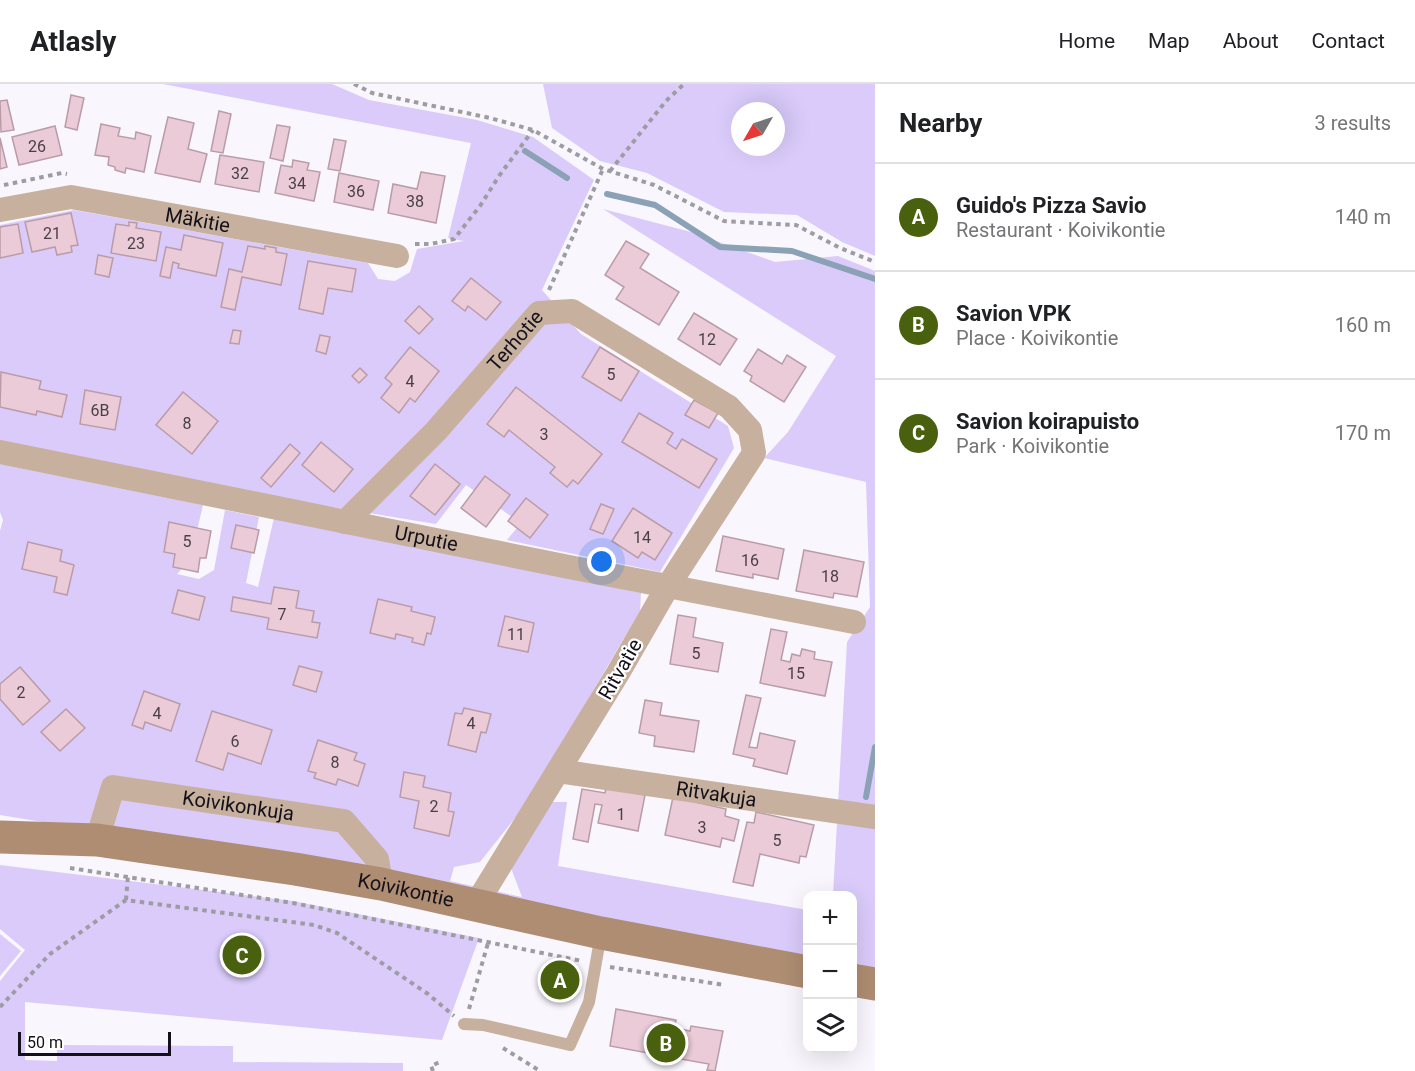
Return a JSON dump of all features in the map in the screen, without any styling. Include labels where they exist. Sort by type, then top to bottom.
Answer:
[{"type":"main road","name":"Koivikontie","points":[[0,837],[97,840],[295,868],[381,884],[476,906],[598,949],[803,972]]},
{"type":"main road","points":[[857,981],[875,984]]},
{"type":"street","name":"Mäkitie","points":[[0,210],[71,196],[404,250]]},
{"type":"street","name":"Terhotie","points":[[345,522],[436,431],[539,313],[572,311],[729,407],[750,430]]},
{"type":"street","name":"Ritvatie","points":[[476,906],[618,673],[668,586],[754,453],[750,430]]},
{"type":"street","name":"Urputie","points":[[0,452],[854,622]]},
{"type":"street","name":"Ritvakuja","points":[[558,771],[875,817]]},
{"type":"street","name":"Koivikonkuja","points":[[97,840],[113,787],[344,821],[377,859],[381,884]]},
{"type":"lane","points":[[464,1024],[483,1024],[570,1046],[589,1002],[598,949]]},
{"type":"path","points":[[354,84],[372,93],[490,118],[533,130],[603,169],[654,185],[724,221],[796,225],[840,248],[875,262]]},
{"type":"path","points":[[610,171],[666,101],[684,84]]},
{"type":"path","points":[[404,250],[454,239],[533,130]]},
{"type":"path","points":[[539,313],[603,169]]},
{"type":"path","name":"Koivikontie","points":[[70,868],[128,875],[293,903],[488,943],[598,949],[728,986]]},
{"type":"path","points":[[126,900],[128,875]]},
{"type":"path","points":[[0,1007],[50,954],[126,900],[314,924],[337,933],[428,994],[464,1024],[488,943]]},
{"type":"path","points":[[501,1046],[540,1071]]},
{"type":"path","points":[[433,1071],[431,1066],[442,1061]]},
{"type":"shaded area","points":[[163,84],[332,84],[369,100],[477,120],[533,137],[594,180],[542,290],[581,334],[728,426],[734,448],[660,572],[507,540],[521,523],[466,485],[436,524],[0,450],[0,225],[74,210],[368,263],[378,279],[395,281],[410,272],[417,249],[464,241],[448,238],[471,143]]},
{"type":"shaded area","points":[[543,84],[875,84],[875,256],[842,242],[797,215],[724,212],[647,173],[600,161],[552,128]]},
{"type":"shaded area","points":[[603,209],[691,232],[775,262],[838,256],[875,271],[875,976],[857,972],[857,891],[833,891],[847,642],[870,607],[866,482],[764,458],[788,432],[836,356]]},
{"type":"shaded area","points":[[0,464],[203,505],[190,560],[177,574],[199,579],[214,570],[225,510],[259,517],[246,583],[258,587],[274,518],[641,593],[640,611],[527,803],[480,862],[454,867],[450,881],[522,897],[511,868],[551,802],[567,802],[558,866],[803,909],[803,961],[450,889],[0,815],[0,531],[3,520],[0,512]]},
{"type":"shaded area","points":[[0,865],[293,901],[479,938],[442,1040],[25,1002],[25,1060],[57,1061],[57,1045],[233,1046],[233,1062],[403,1063],[403,1071],[0,1071],[0,981],[25,950],[0,929]]},
{"type":"shaded area","points":[[0,934],[21,951],[0,976]]},
{"type":"building","points":[[71,95],[84,98],[77,130],[65,127]]},
{"type":"building","points":[[7,100],[14,130],[1,132],[0,101]]},
{"type":"building","points":[[219,111],[231,114],[223,153],[211,151]]},
{"type":"building","points":[[168,117],[194,123],[188,149],[207,154],[200,182],[155,173]]},
{"type":"building","points":[[101,124],[120,128],[118,136],[135,139],[136,132],[151,136],[144,172],[126,168],[125,173],[115,170],[115,167],[108,165],[109,157],[95,155]]},
{"type":"building","points":[[277,125],[290,127],[283,161],[270,158]]},
{"type":"building","points":[[55,126],[62,155],[19,165],[12,137]]},
{"type":"building","points":[[0,138],[7,167],[0,169]]},
{"type":"building","points":[[334,139],[346,141],[340,171],[328,169]]},
{"type":"building","points":[[220,155],[264,162],[259,192],[215,184]]},
{"type":"building","points":[[293,160],[309,163],[307,170],[320,172],[314,201],[275,193],[281,165],[292,167]]},
{"type":"building","points":[[421,172],[445,176],[436,223],[388,213],[393,184],[417,189]]},
{"type":"building","points":[[339,173],[379,181],[373,210],[334,202]]},
{"type":"building","points":[[71,213],[78,245],[71,246],[72,252],[57,255],[55,247],[32,252],[25,222]]},
{"type":"building","points":[[129,222],[137,223],[136,228],[161,232],[156,261],[111,253],[116,224],[129,226]]},
{"type":"building","points":[[18,224],[23,253],[0,258],[0,227]]},
{"type":"building","points":[[184,235],[223,243],[216,276],[178,268],[179,264],[173,262],[170,278],[160,276],[166,247],[181,250]]},
{"type":"building","points":[[626,241],[649,254],[640,268],[679,292],[659,325],[616,299],[624,287],[605,275]]},
{"type":"building","points":[[248,246],[276,248],[276,252],[287,254],[281,285],[242,277],[235,310],[221,307],[229,269],[242,272]]},
{"type":"building","points":[[98,255],[113,258],[109,277],[95,274]]},
{"type":"building","points":[[308,261],[356,269],[352,292],[328,288],[323,314],[299,309]]},
{"type":"building","points":[[471,278],[501,302],[486,320],[468,306],[465,311],[452,301]]},
{"type":"building","points":[[419,306],[433,319],[419,334],[405,321]]},
{"type":"building","points":[[694,313],[737,339],[720,365],[678,339]]},
{"type":"building","points":[[233,330],[241,331],[239,344],[230,343]]},
{"type":"building","points":[[320,335],[330,337],[326,354],[316,351]]},
{"type":"building","points":[[410,347],[439,371],[415,402],[410,398],[399,413],[381,398],[392,384],[385,378]]},
{"type":"building","points":[[600,347],[639,371],[621,401],[582,377]]},
{"type":"building","points":[[758,349],[782,364],[787,355],[806,367],[784,402],[750,381],[752,376],[744,371]]},
{"type":"building","points":[[360,368],[367,375],[359,383],[352,376]]},
{"type":"building","points":[[1,372],[41,381],[39,389],[67,395],[62,417],[37,411],[36,415],[0,407]]},
{"type":"building","points":[[516,387],[602,454],[578,484],[573,480],[567,487],[550,473],[555,467],[509,430],[504,437],[487,424]]},
{"type":"building","points":[[85,390],[121,397],[115,430],[80,424]]},
{"type":"building","points":[[183,392],[218,421],[192,454],[156,425]]},
{"type":"building","points":[[694,400],[718,413],[709,428],[685,415]]},
{"type":"building","points":[[639,413],[673,433],[667,443],[676,449],[682,439],[717,459],[699,488],[622,442]]},
{"type":"building","points":[[321,442],[353,469],[334,492],[302,465]]},
{"type":"building","points":[[290,444],[300,453],[271,487],[261,478]]},
{"type":"building","points":[[435,464],[460,484],[435,515],[410,496]]},
{"type":"building","points":[[485,476],[510,495],[486,527],[461,508]]},
{"type":"building","points":[[526,498],[548,515],[530,538],[508,521]]},
{"type":"building","points":[[601,504],[614,509],[603,534],[590,529]]},
{"type":"building","points":[[633,508],[672,533],[655,560],[642,552],[638,558],[612,541]]},
{"type":"building","points":[[169,522],[211,531],[206,558],[200,558],[198,572],[173,567],[175,554],[164,552]]},
{"type":"building","points":[[236,525],[259,530],[254,553],[231,548]]},
{"type":"building","points":[[723,536],[784,549],[778,579],[753,574],[753,578],[716,571]]},
{"type":"building","points":[[28,542],[62,550],[60,561],[74,565],[67,595],[54,592],[57,577],[22,569]]},
{"type":"building","points":[[804,550],[864,562],[857,597],[834,593],[833,598],[796,591]]},
{"type":"building","points":[[274,587],[299,591],[296,608],[314,611],[312,622],[320,623],[317,638],[267,629],[269,618],[231,611],[233,597],[271,604]]},
{"type":"building","points":[[178,590],[205,597],[199,620],[172,613]]},
{"type":"building","points":[[378,599],[412,607],[411,611],[435,617],[431,634],[427,633],[424,645],[412,642],[413,638],[396,634],[395,639],[370,633]]},
{"type":"building","points":[[678,615],[696,618],[693,637],[723,643],[718,672],[670,664]]},
{"type":"building","points":[[505,616],[534,623],[528,652],[498,646]]},
{"type":"building","points":[[771,629],[787,632],[781,660],[790,662],[792,654],[800,656],[802,649],[815,652],[814,659],[832,662],[825,696],[760,683]]},
{"type":"building","points":[[299,666],[322,672],[316,692],[293,685]]},
{"type":"building","points":[[20,667],[50,701],[23,725],[0,699],[0,684]]},
{"type":"building","points":[[144,691],[180,704],[171,731],[145,722],[143,729],[132,725]]},
{"type":"building","points":[[746,695],[761,698],[749,747],[757,748],[760,733],[795,741],[787,774],[753,766],[755,759],[733,754]]},
{"type":"building","points":[[645,700],[662,703],[660,715],[699,721],[694,752],[654,746],[655,736],[639,733]]},
{"type":"building","points":[[464,708],[491,714],[486,733],[481,732],[476,752],[448,745],[455,713],[462,714]]},
{"type":"building","points":[[66,709],[85,728],[60,751],[41,732]]},
{"type":"building","points":[[212,711],[272,730],[261,764],[228,753],[223,770],[196,761]]},
{"type":"building","points":[[318,740],[357,753],[354,760],[365,764],[358,786],[338,779],[336,785],[314,778],[316,773],[308,771]]},
{"type":"building","points":[[404,772],[425,776],[423,787],[451,793],[448,811],[454,812],[449,836],[414,828],[419,801],[400,797]]},
{"type":"building","points":[[606,788],[645,795],[638,831],[598,823],[602,805],[595,804],[588,842],[573,839],[582,789],[605,793]]},
{"type":"building","points":[[673,797],[726,809],[725,816],[739,820],[734,841],[722,838],[720,847],[665,835]]},
{"type":"building","points":[[756,812],[814,825],[806,857],[800,856],[799,863],[760,854],[753,886],[733,882],[747,822],[754,823]]},
{"type":"building","points":[[551,967],[573,971],[569,994],[547,990]]},
{"type":"building","points":[[616,1009],[676,1020],[672,1039],[678,1040],[680,1029],[690,1031],[691,1026],[723,1031],[715,1071],[707,1070],[709,1064],[675,1058],[677,1049],[671,1048],[669,1057],[610,1046]]},
{"type":"waterway","points":[[525,151],[567,178]]},
{"type":"waterway","points":[[607,194],[655,205],[720,247],[792,251],[875,279]]},
{"type":"waterway","points":[[866,797],[875,747]]},
{"type":"place","name":"Savion koirapuisto","points":[[242,955]]},
{"type":"place","name":"Guido's Pizza Savio","points":[[560,980]]},
{"type":"place","name":"Savion VPK","points":[[666,1043]]}]
